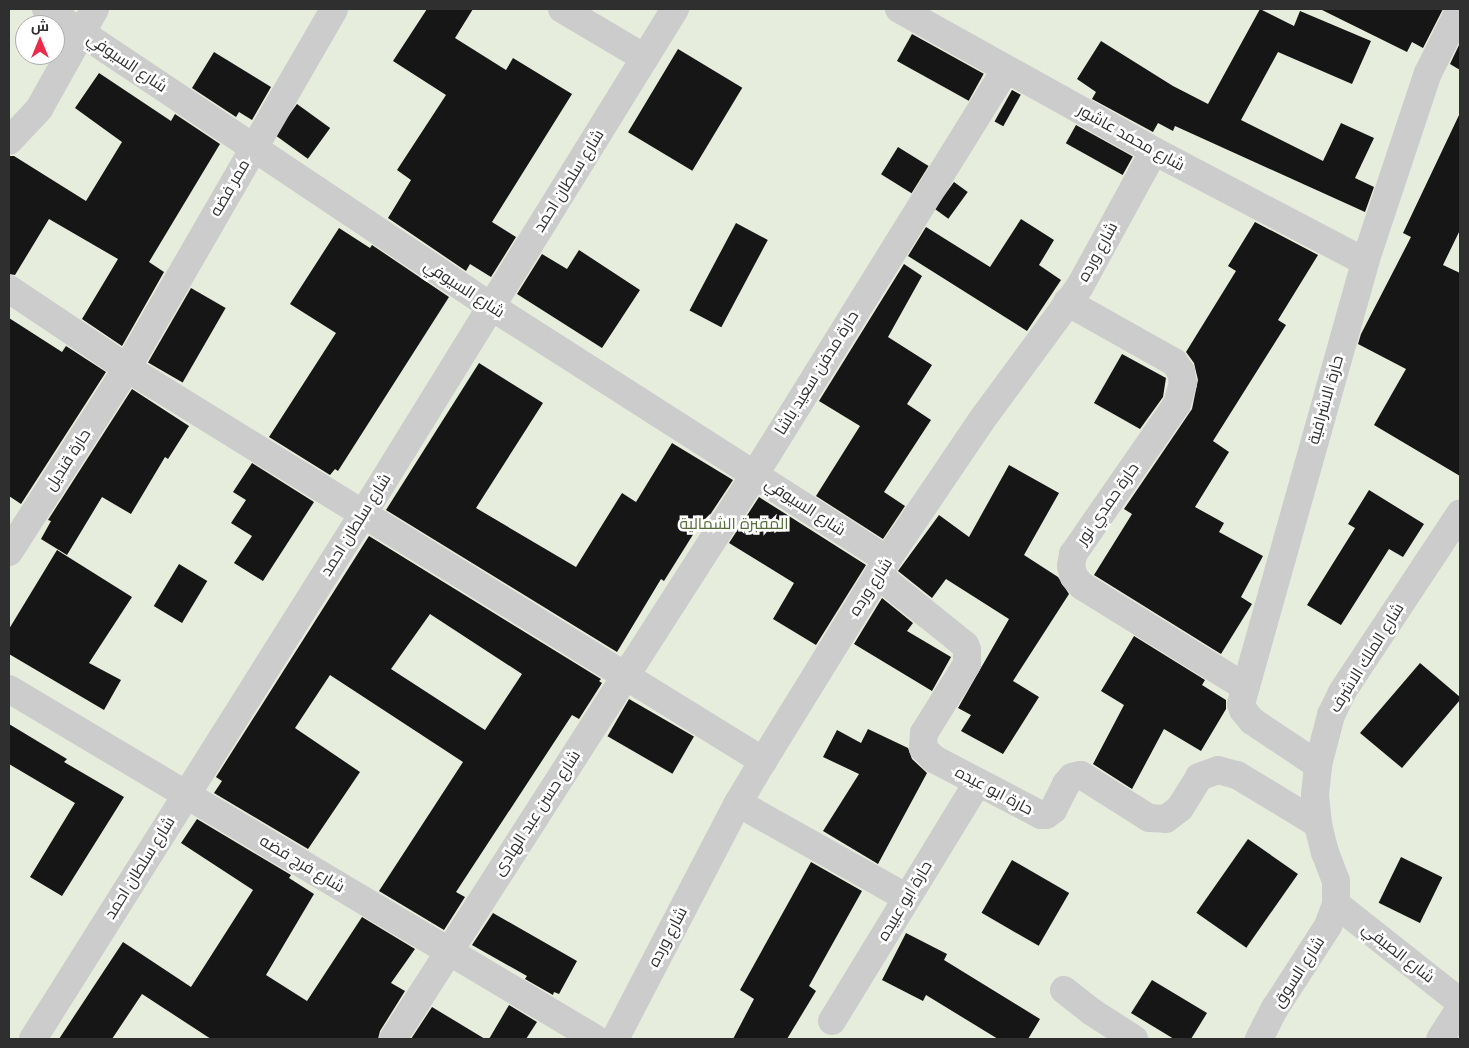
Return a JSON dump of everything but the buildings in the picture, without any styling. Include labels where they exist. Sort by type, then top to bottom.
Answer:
[{"type":"street","name":"شارع السيوفي","points":[[46,9],[492,307],[755,474],[882,568]]},
{"type":"street","points":[[9,141],[39,108],[94,9]]},
{"type":"street","name":"ممر فضه","points":[[127,368],[252,148],[334,9]]},
{"type":"street","points":[[562,9],[645,58]]},
{"type":"street","name":"شارع سلطان احمد","points":[[33,1039],[363,514],[675,9]]},
{"type":"street","name":"شارع محمد عاشور","points":[[899,9],[1154,151],[1365,262]]},
{"type":"street","name":"حارة الاشرافية","points":[[1318,765],[1248,716],[1241,704],[1365,262],[1428,73],[1460,9]]},
{"type":"street","name":"حارة مدفن سعيد باشا","points":[[625,676],[755,474],[1006,68]]},
{"type":"street","name":"شارع ورده","points":[[615,1039],[738,803],[763,761],[882,568],[982,421],[1080,286],[1154,151]]},
{"type":"street","points":[[9,289],[127,368],[763,761]]},
{"type":"street","name":"حارة حمدي نور","points":[[1067,302],[1174,362],[1181,372],[1184,383],[1177,404],[1073,554],[1071,566],[1074,577],[1082,586],[1245,687]]},
{"type":"street","name":"حارة قنديل","points":[[9,552],[127,368]]},
{"type":"street","name":"شارع الملك الاشرف","points":[[1336,904],[1336,881],[1325,854],[1318,824],[1315,795],[1323,740],[1342,692],[1460,514]]},
{"type":"street","name":"حارة ابو عيده","points":[[882,568],[965,645],[967,650],[967,664],[924,733],[921,741],[922,748],[927,755],[1036,814],[1046,815],[1053,810],[1066,784],[1072,777],[1081,775],[1149,818],[1158,820],[1174,815],[1199,777],[1208,772],[1228,771],[1318,824]]},
{"type":"street","name":"شارع حسن عبد الهادى","points":[[393,1039],[625,676]]},
{"type":"street","name":"شارع فرج فضه","points":[[9,689],[449,952],[585,1037]]},
{"type":"street","name":"حارة ابو عبيده","points":[[832,1020],[978,782]]},
{"type":"street","points":[[738,803],[907,898]]},
{"type":"street","name":"شارع الصيفي","points":[[1336,904],[1460,1002]]},
{"type":"street","name":"شارع السوق","points":[[1259,1039],[1276,1008],[1328,926],[1336,904]]},
{"type":"street","points":[[1064,990],[1092,1012],[1134,1039]]},
{"type":"street","points":[[1440,1039],[1460,1008]]},
{"type":"green space","name":"المقبرة الشمالية","points":[[9,9],[1460,9],[1460,1039],[9,1039]]}]
